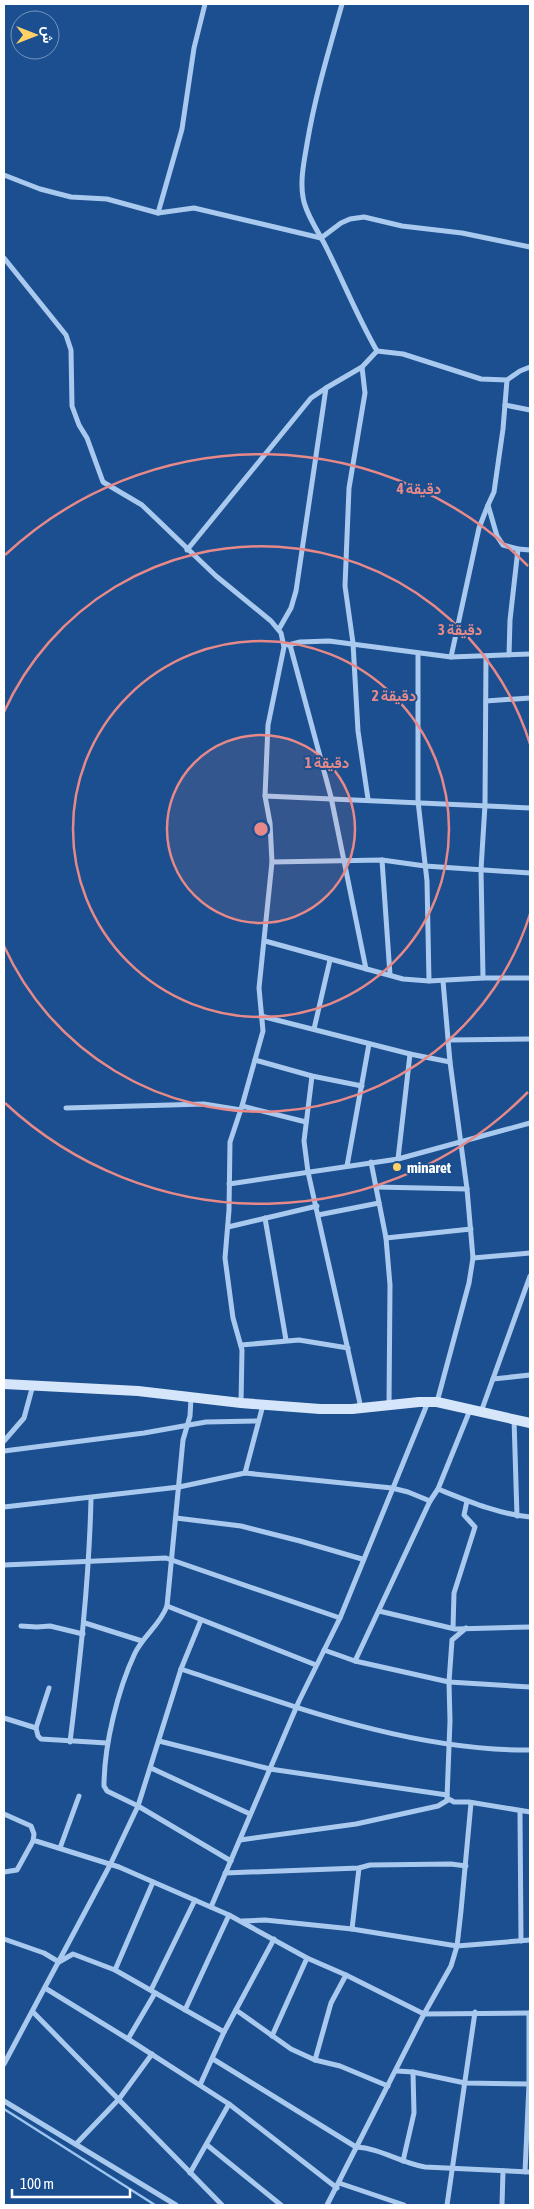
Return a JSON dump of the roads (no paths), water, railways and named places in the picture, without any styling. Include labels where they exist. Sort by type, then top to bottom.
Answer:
[{"type":"street","points":[[158,213],[182,129],[194,48],[205,4]]},
{"type":"street","points":[[342,4],[312,113],[302,184],[303,200],[348,290],[360,322],[377,351]]},
{"type":"street","points":[[4,175],[40,189],[71,197],[107,199],[158,213],[170,213],[194,208],[322,238]]},
{"type":"street","points":[[322,238],[341,222],[364,217],[402,226],[462,234],[530,247]]},
{"type":"street","points":[[4,258],[66,335],[71,350],[72,406],[79,425],[87,438],[103,482],[142,505],[187,550],[279,629],[287,646],[331,797],[366,969]]},
{"type":"street","points":[[187,550],[311,398],[362,367],[377,351]]},
{"type":"street","points":[[377,351],[403,354],[474,377],[507,380],[530,367]]},
{"type":"street","points":[[362,367],[365,392],[349,488],[345,586],[353,644],[357,716],[368,799]]},
{"type":"street","points":[[451,657],[479,528],[494,492],[507,380]]},
{"type":"street","points":[[279,629],[296,591],[326,388]]},
{"type":"street","points":[[505,405],[530,410]]},
{"type":"street","points":[[488,505],[496,536],[503,545],[530,550]]},
{"type":"street","points":[[509,654],[510,620],[518,549]]},
{"type":"street","points":[[287,646],[312,641],[353,644],[451,657],[530,654]]},
{"type":"street","points":[[241,1403],[241,1345],[235,1324],[225,1258],[228,1227],[230,1142],[242,1108],[263,1031],[259,998],[272,862],[265,796],[269,717],[287,646]]},
{"type":"street","points":[[418,654],[418,801],[425,866],[429,981]]},
{"type":"street","points":[[483,978],[481,869],[485,806],[486,657]]},
{"type":"street","points":[[486,701],[530,698]]},
{"type":"street","points":[[265,796],[331,797],[530,808]]},
{"type":"street","points":[[272,862],[382,860],[425,866],[530,872]]},
{"type":"street","points":[[382,860],[390,975]]},
{"type":"street","points":[[265,941],[390,975],[429,981],[530,978]]},
{"type":"street","points":[[314,1029],[330,960]]},
{"type":"street","points":[[211,1907],[296,1707],[340,1618],[392,1488],[433,1402],[469,1283],[473,1258],[468,1189],[450,1062],[443,981]]},
{"type":"street","points":[[262,1016],[369,1044],[450,1062]]},
{"type":"street","points":[[448,1040],[530,1039]]},
{"type":"street","points":[[347,1166],[369,1044]]},
{"type":"street","points":[[398,1159],[410,1054]]},
{"type":"street","points":[[255,1060],[312,1076],[362,1086]]},
{"type":"street","points":[[312,1076],[304,1141],[308,1172],[361,1408]]},
{"type":"street","points":[[66,1108],[204,1104],[242,1108],[306,1122]]},
{"type":"street","points":[[229,1184],[398,1159],[530,1124]]},
{"type":"street","points":[[371,1162],[386,1238],[391,1306],[389,1405]]},
{"type":"street","points":[[376,1187],[468,1189]]},
{"type":"street","points":[[318,1215],[380,1203]]},
{"type":"street","points":[[228,1227],[316,1206]]},
{"type":"street","points":[[265,1218],[286,1340]]},
{"type":"street","points":[[386,1238],[471,1230]]},
{"type":"street","points":[[473,1258],[530,1253]]},
{"type":"street","points":[[481,1412],[530,1276]]},
{"type":"street","points":[[241,1345],[286,1340],[308,1340],[348,1348]]},
{"type":"street","points":[[493,1379],[530,1375]]},
{"type":"street","points":[[4,1384],[111,1389],[241,1403],[320,1409],[361,1408],[433,1402],[530,1423]]},
{"type":"street","points":[[4,1441],[24,1418],[32,1385]]},
{"type":"street","points":[[191,1397],[190,1416],[186,1425],[167,1606],[159,1623],[142,1640],[130,1667],[107,1743],[104,1786],[107,1791],[138,1806],[231,1860]]},
{"type":"street","points":[[245,1473],[263,1405]]},
{"type":"street","points":[[355,1661],[430,1501],[438,1489],[470,1410]]},
{"type":"street","points":[[514,1419],[517,1516]]},
{"type":"street","points":[[4,1451],[206,1422],[258,1421]]},
{"type":"street","points":[[4,1507],[179,1487],[245,1473],[392,1488],[430,1501]]},
{"type":"street","points":[[438,1489],[517,1516],[530,1517]]},
{"type":"street","points":[[70,1742],[85,1623],[90,1560],[90,1498]]},
{"type":"street","points":[[453,1628],[454,1593],[475,1528],[464,1515],[467,1500]]},
{"type":"street","points":[[176,1518],[241,1526],[300,1540],[362,1559]]},
{"type":"street","points":[[4,1565],[90,1560],[172,1559],[340,1618]]},
{"type":"street","points":[[167,1606],[316,1665]]},
{"type":"street","points":[[379,1611],[453,1628],[530,1626]]},
{"type":"street","points":[[4,2064],[110,1865],[138,1806],[181,1669],[201,1620]]},
{"type":"street","points":[[85,1623],[142,1640]]},
{"type":"street","points":[[21,1626],[50,1626],[83,1634]]},
{"type":"street","points":[[448,1798],[449,1682],[452,1640],[466,1628]]},
{"type":"street","points":[[324,1650],[355,1661],[449,1682],[530,1687]]},
{"type":"street","points":[[181,1669],[296,1707],[395,1733],[449,1744],[506,1750],[530,1750]]},
{"type":"street","points":[[49,1688],[36,1728],[41,1740],[107,1743]]},
{"type":"street","points":[[4,1718],[36,1728]]},
{"type":"street","points":[[159,1741],[270,1769],[448,1798],[454,1802],[530,1812]]},
{"type":"street","points":[[151,1768],[250,1814]]},
{"type":"street","points":[[60,1848],[79,1796]]},
{"type":"street","points":[[240,1840],[356,1824],[438,1806],[448,1798]]},
{"type":"street","points":[[328,2205],[424,2014],[451,1966],[457,1946],[471,1803]]},
{"type":"street","points":[[520,1812],[521,1941]]},
{"type":"street","points":[[4,1814],[31,1826],[34,1834],[33,1841],[18,1870],[4,1872]]},
{"type":"street","points":[[33,1841],[110,1865],[211,1907],[242,1921],[307,1958],[346,1975],[424,2014],[475,2012],[530,2013],[527,2172],[424,2167],[369,2148],[356,2147],[213,2059]]},
{"type":"street","points":[[225,1873],[359,1868],[379,1865],[451,1864],[466,1866]]},
{"type":"street","points":[[352,1929],[359,1868]]},
{"type":"street","points":[[115,1970],[153,1882]]},
{"type":"street","points":[[128,2039],[153,1991],[195,1900]]},
{"type":"street","points":[[185,2010],[229,1915]]},
{"type":"street","points":[[242,1921],[265,1920],[352,1929],[457,1946],[530,1940]]},
{"type":"street","points":[[4,1939],[44,1953],[59,1962]]},
{"type":"street","points":[[200,2085],[224,2032],[274,1939]]},
{"type":"street","points":[[59,1962],[73,1954],[115,1970],[224,2032]]},
{"type":"street","points":[[272,2036],[307,1958]]},
{"type":"street","points":[[315,2060],[331,2003],[346,1975]]},
{"type":"street","points":[[45,1988],[229,2104],[338,2186],[404,2205]]},
{"type":"street","points":[[236,2010],[291,2049],[315,2060],[340,2066],[388,2086]]},
{"type":"street","points":[[33,2012],[222,2205]]},
{"type":"street","points":[[446,2205],[475,2012]]},
{"type":"street","points":[[76,2144],[119,2100],[152,2054]]},
{"type":"street","points":[[397,2071],[413,2072],[465,2083],[530,2084]]},
{"type":"street","points":[[403,2161],[414,2119],[413,2072]]},
{"type":"street","points":[[4,2101],[176,2205]]},
{"type":"street","points":[[190,2173],[207,2146],[229,2104]]},
{"type":"street","points":[[207,2146],[281,2205]]},
{"type":"street","points":[[502,2205],[503,2171]]},
{"type":"waterway","points":[[4,2109],[155,2205]]},
{"type":"place","name":"minaret","points":[[397,1167]]}]
